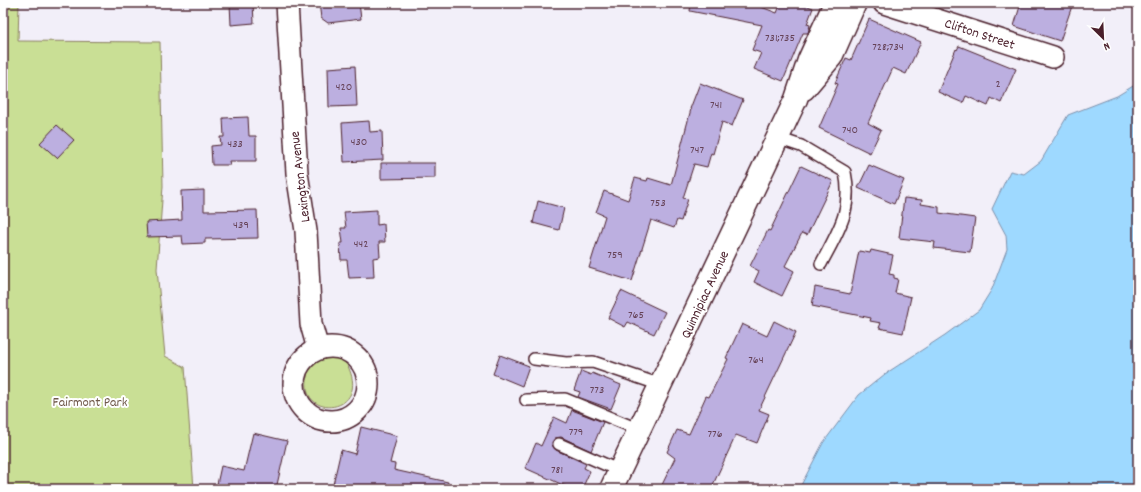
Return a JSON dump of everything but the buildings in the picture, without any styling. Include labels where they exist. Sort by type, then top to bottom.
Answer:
[{"type":"main road","name":"Quinnipiac Avenue","points":[[616,480],[796,99],[809,60],[835,3]]},
{"type":"main road","name":"Quinnipiac Avenue","points":[[796,99],[830,57],[855,3]]},
{"type":"street","name":"Lexington Avenue","points":[[287,3],[295,158],[299,193],[306,231],[311,324],[318,349]]},
{"type":"street","name":"Clifton Street","points":[[884,3],[1053,57]]},
{"type":"lane","points":[[777,138],[801,146],[845,172],[848,186],[846,215],[821,264]]},
{"type":"lane","points":[[534,359],[566,363],[593,362],[661,385]]},
{"type":"lane","points":[[526,400],[565,399],[640,430]]},
{"type":"lane","points":[[559,444],[616,480]]},
{"type":"green space","name":"Fairmont Park","points":[[3,3],[19,3],[18,41],[160,42],[163,186],[157,269],[165,356],[185,367],[194,489],[3,489]]},
{"type":"green space","points":[[326,357],[338,358],[344,361],[350,371],[353,384],[351,394],[346,401],[329,407],[313,401],[308,393],[307,386],[307,374],[318,360]]},
{"type":"water","points":[[1138,83],[1138,489],[799,489],[823,443],[859,395],[885,374],[945,335],[979,310],[992,289],[1007,249],[1006,235],[992,209],[1010,171],[1024,174],[1041,161],[1068,115],[1117,96]]}]
